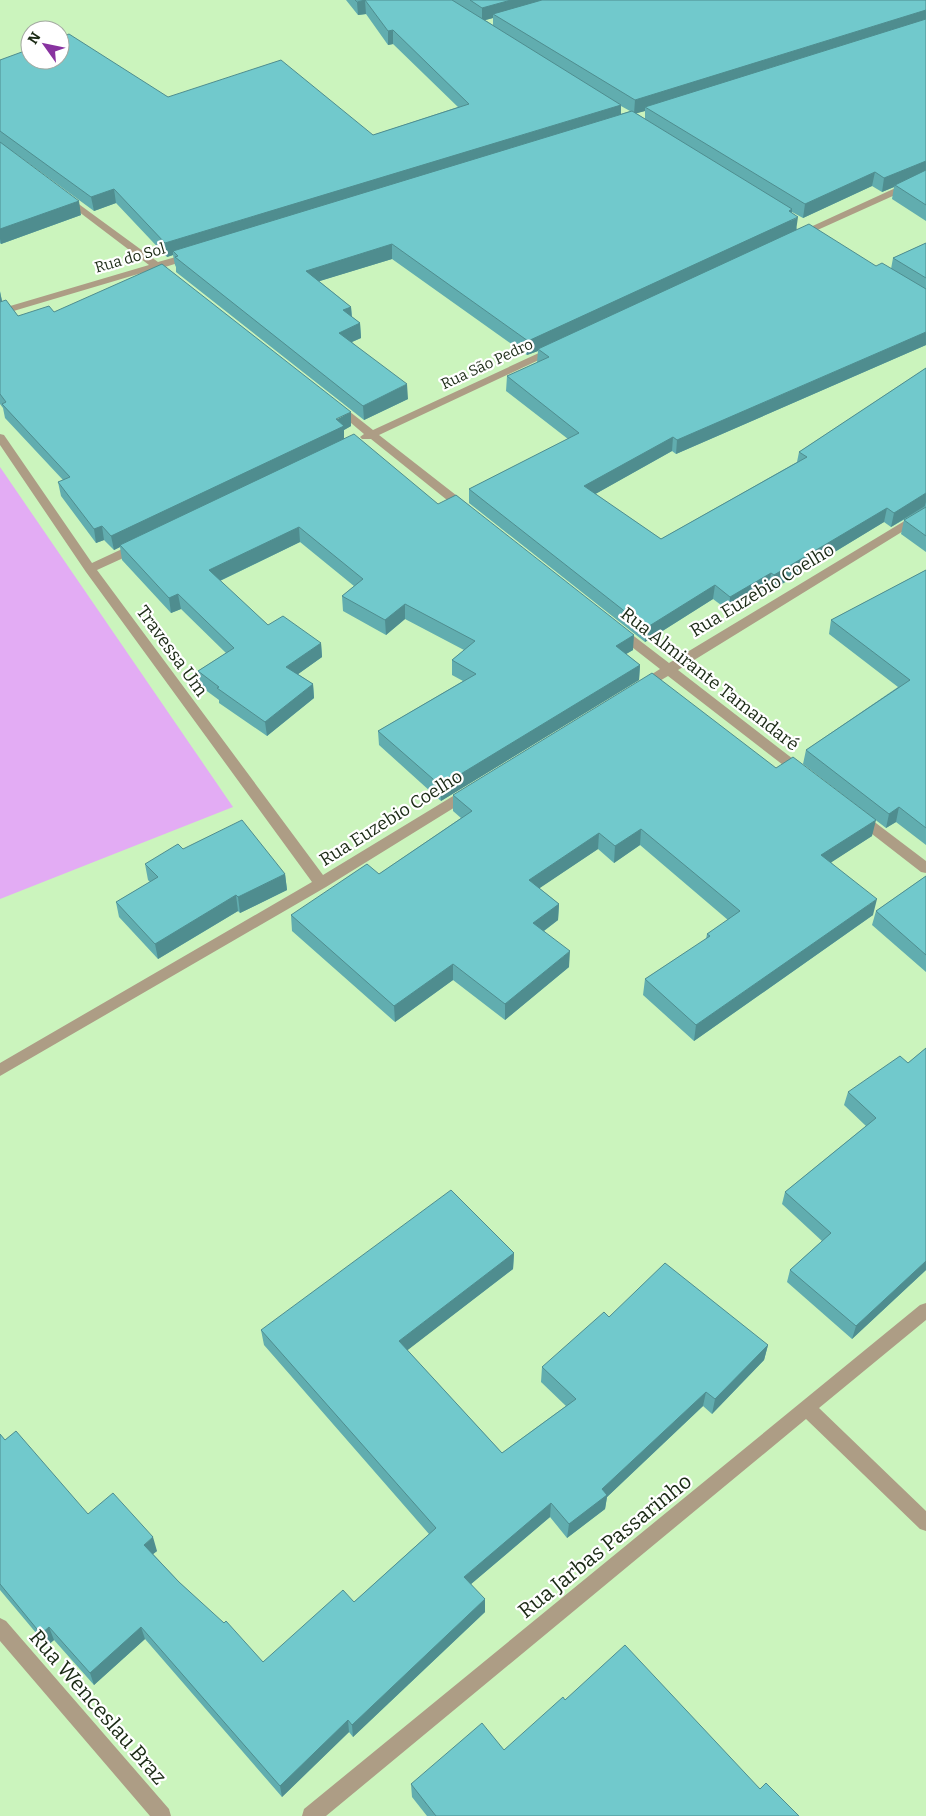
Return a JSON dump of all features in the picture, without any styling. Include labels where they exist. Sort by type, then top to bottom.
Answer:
[{"type":"street","points":[[784,241],[926,177]]},
{"type":"street","points":[[56,189],[181,284]]},
{"type":"street","name":"Rua do Sol","points":[[0,312],[196,254]]},
{"type":"street","name":"Rua São Pedro","points":[[354,443],[560,346]]},
{"type":"street","points":[[326,398],[473,515]]},
{"type":"street","name":"Travessa Um","points":[[0,437],[90,569],[321,883]]},
{"type":"street","name":"Rua Euzebio Coelho","points":[[634,690],[926,512]]},
{"type":"street","points":[[90,569],[151,540]]},
{"type":"street","name":"Rua Almirante Tamandaré","points":[[606,620],[809,778]]},
{"type":"street","name":"Rua Euzebio Coelho","points":[[0,1070],[321,883],[482,784]]},
{"type":"street","points":[[848,808],[926,868]]},
{"type":"street","name":"Rua Jarbas Passarinho","points":[[311,1816],[926,1310]]},
{"type":"street","points":[[807,1408],[926,1523]]},
{"type":"street","name":"Rua Wenceslau Braz","points":[[0,1627],[162,1816]]},
{"type":"shaded area","points":[[0,467],[233,807],[0,899]]},
{"type":"building","points":[[365,0],[452,0],[621,105],[165,243],[114,189],[91,197],[0,131],[0,60],[20,53],[20,70],[70,70],[70,35],[168,97],[281,60],[373,135],[469,104],[393,30],[388,31]]},
{"type":"building","points":[[470,0],[511,0],[482,8]]},
{"type":"building","points":[[542,0],[926,0],[926,10],[635,100],[493,14]]},
{"type":"building","points":[[926,19],[926,161],[884,178],[875,172],[805,204],[645,107]]},
{"type":"building","points":[[632,111],[792,209],[789,211],[798,217],[528,341],[392,244],[306,271],[351,307],[343,310],[360,323],[339,333],[407,384],[363,406],[175,257],[178,256],[173,251]]},
{"type":"building","points":[[0,142],[79,201],[0,229]]},
{"type":"building","points":[[926,170],[926,205],[895,185]]},
{"type":"building","points":[[809,224],[876,266],[882,263],[926,289],[926,332],[677,440],[673,437],[584,486],[661,539],[807,457],[799,452],[926,368],[926,493],[894,513],[887,508],[774,575],[771,573],[730,597],[715,585],[646,628],[469,489],[579,433],[507,376],[549,357],[538,349]]},
{"type":"building","points":[[926,243],[926,278],[893,258]]},
{"type":"building","points":[[162,264],[351,412],[336,419],[344,426],[111,536],[102,526],[94,529],[58,482],[70,477],[2,404],[6,402],[0,394],[0,302],[6,300],[18,316],[49,306],[54,312]]},
{"type":"building","points":[[354,434],[438,504],[456,495],[634,635],[616,646],[640,665],[441,786],[378,731],[476,674],[452,660],[475,641],[405,604],[385,620],[342,596],[363,579],[299,527],[209,570],[268,625],[283,616],[321,643],[286,667],[313,684],[265,722],[217,688],[219,687],[198,671],[234,648],[178,594],[169,598],[120,545]]},
{"type":"building","points":[[926,507],[926,536],[904,520]]},
{"type":"building","points":[[926,570],[926,828],[899,807],[889,814],[806,750],[910,680],[831,620]]},
{"type":"building","points":[[652,673],[776,768],[793,757],[876,820],[821,855],[877,899],[696,1025],[645,979],[710,936],[707,934],[740,911],[641,829],[615,846],[599,833],[529,880],[559,904],[533,923],[570,951],[505,1004],[453,964],[394,1006],[291,915],[367,864],[379,874],[472,811],[453,795]]},
{"type":"building","points":[[242,820],[285,874],[238,897],[236,895],[155,944],[116,902],[158,877],[145,864],[178,844],[183,849]]},
{"type":"building","points":[[926,876],[926,955],[876,911]]},
{"type":"building","points":[[926,1048],[926,1261],[856,1326],[790,1270],[831,1233],[785,1192],[876,1118],[848,1092],[900,1056],[908,1063]]},
{"type":"building","points":[[451,1190],[514,1253],[399,1341],[502,1453],[576,1399],[542,1367],[604,1312],[609,1317],[665,1263],[768,1345],[715,1399],[706,1392],[602,1489],[607,1495],[569,1524],[551,1503],[464,1577],[485,1599],[352,1725],[348,1720],[280,1786],[141,1627],[90,1673],[49,1627],[41,1634],[0,1584],[0,1434],[5,1440],[16,1431],[88,1514],[113,1493],[153,1537],[144,1545],[179,1582],[224,1623],[226,1621],[263,1662],[343,1590],[354,1602],[436,1528],[261,1330]]},
{"type":"building","points":[[625,1645],[760,1789],[766,1783],[799,1816],[436,1816],[411,1784],[482,1723],[504,1750],[563,1697],[565,1700]]}]
